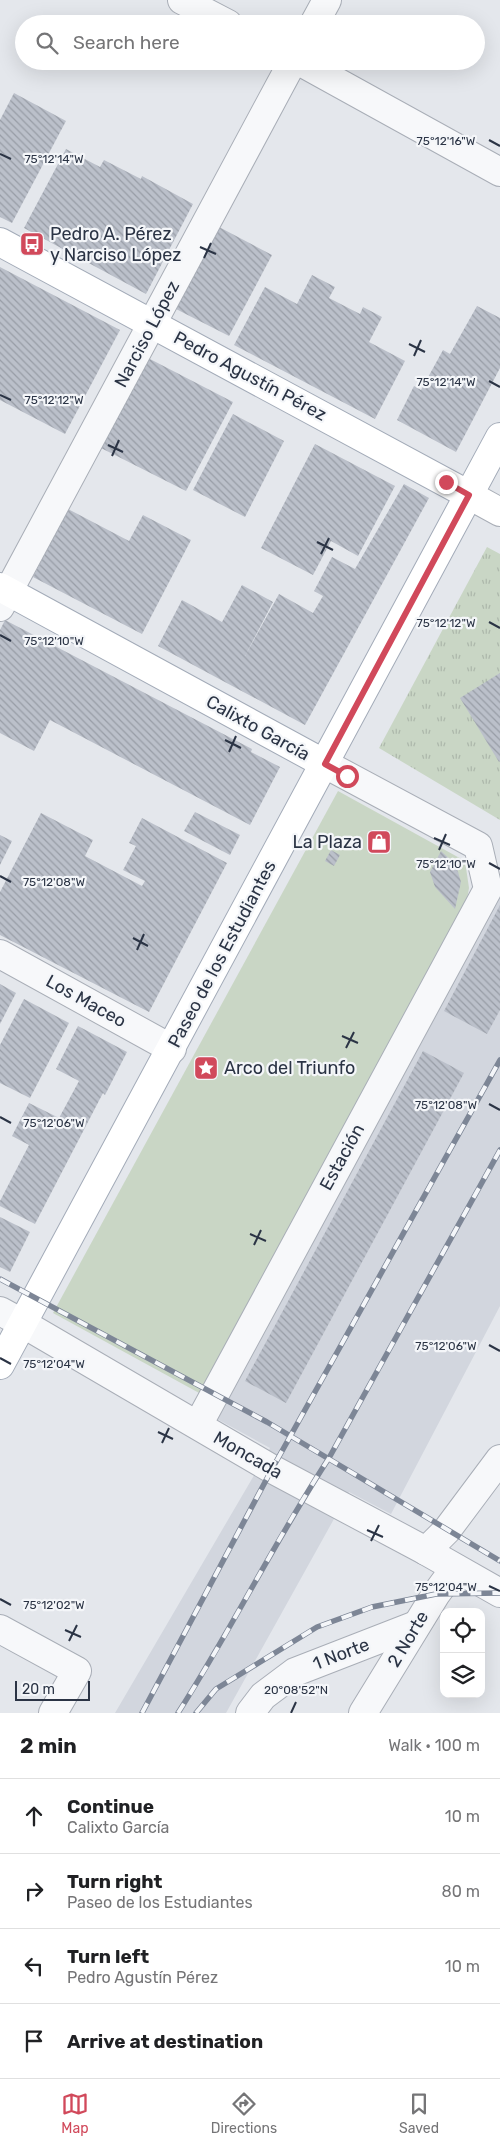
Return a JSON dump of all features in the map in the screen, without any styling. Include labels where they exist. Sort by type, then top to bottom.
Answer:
[{"type":"main road","name":"Pedro Agustín Pérez","points":[[0,242],[500,512]]},
{"type":"main road","name":"Paseo de los Estudiantes","points":[[0,1365],[11,1317],[172,1048],[500,437]]},
{"type":"main road","name":"Calixto García","points":[[3,595],[325,764]]},
{"type":"street","points":[[182,0],[211,15]]},
{"type":"street","points":[[319,15],[327,0]]},
{"type":"street","name":"Narciso López","points":[[3,595],[153,324],[289,70]]},
{"type":"street","points":[[315,70],[500,172]]},
{"type":"street","name":"Calixto García","points":[[325,764],[478,846],[488,889]]},
{"type":"street","name":"Estación","points":[[198,1425],[488,889]]},
{"type":"street","name":"Los Maceo","points":[[0,954],[172,1048]]},
{"type":"street","name":"Moncada","points":[[11,1317],[283,1475],[426,1551],[500,1593]]},
{"type":"street","points":[[426,1551],[447,1530],[500,1459]]},
{"type":"street","name":"2 Norte","points":[[363,1713],[416,1625],[456,1568]]},
{"type":"street","name":"1 Norte","points":[[250,1713],[263,1696],[295,1672],[416,1625]]},
{"type":"street","points":[[0,1629],[77,1671],[53,1713]]},
{"type":"shaded area","points":[[500,879],[500,1306],[391,1514],[349,1492],[226,1713],[115,1713],[270,1448],[217,1419]]},
{"type":"green space","points":[[487,547],[500,554],[500,820],[379,748]]},
{"type":"green space","points":[[338,791],[465,861],[469,888],[465,911],[201,1394],[53,1313]]},
{"type":"building","points":[[14,93],[66,121],[12,223],[0,217],[0,120]]},
{"type":"building","points":[[66,149],[100,167],[104,160],[141,179],[142,176],[193,204],[146,294],[24,228]]},
{"type":"building","points":[[219,227],[272,255],[229,336],[176,309]]},
{"type":"building","points":[[0,267],[120,330],[65,434],[0,400]]},
{"type":"building","points":[[312,275],[335,287],[329,298],[360,314],[363,307],[382,317],[369,342],[405,361],[375,419],[234,345],[265,287],[297,304]]},
{"type":"building","points":[[477,306],[500,318],[500,368],[456,452],[397,420],[414,386],[421,390],[443,350],[450,354]]},
{"type":"building","points":[[148,358],[233,402],[186,491],[101,448]]},
{"type":"building","points":[[233,414],[284,441],[245,517],[193,490]]},
{"type":"building","points":[[315,444],[395,486],[358,556],[331,541],[313,575],[261,548]]},
{"type":"building","points":[[404,484],[429,498],[305,725],[158,646],[182,600],[222,622],[242,585],[273,602],[245,656],[279,594],[313,613],[323,596],[314,591],[332,557],[355,569]]},
{"type":"building","points":[[68,509],[129,541],[143,515],[191,540],[142,634],[33,577]]},
{"type":"building","points":[[5,620],[252,749],[251,752],[280,767],[250,825],[50,720],[34,751],[0,733],[0,630]]},
{"type":"building","points":[[500,673],[500,761],[499,762],[460,698]]},
{"type":"building","points":[[195,812],[240,835],[230,855],[184,831]]},
{"type":"building","points":[[41,813],[93,840],[85,856],[142,886],[145,881],[123,870],[136,846],[129,843],[142,818],[227,863],[149,1012],[0,935],[0,892]]},
{"type":"building","points":[[0,835],[12,841],[0,865]]},
{"type":"building","points":[[331,850],[340,855],[334,866],[325,861]]},
{"type":"building","points":[[441,851],[456,865],[461,882],[455,909],[435,887],[430,872]]},
{"type":"building","points":[[500,905],[500,1010],[487,1034],[444,1011]]},
{"type":"building","points":[[0,984],[16,993],[0,1024]]},
{"type":"building","points":[[24,999],[69,1023],[30,1098],[0,1083],[0,1045]]},
{"type":"building","points":[[78,1026],[127,1052],[105,1095],[103,1093],[35,1224],[0,1206],[0,1201],[29,1145],[12,1136],[29,1103],[59,1118],[79,1081],[56,1069]]},
{"type":"building","points":[[423,1051],[464,1073],[286,1403],[245,1381]]},
{"type":"building","points":[[0,1217],[30,1232],[10,1272],[0,1267]]},
{"type":"railway","points":[[142,1713],[272,1469],[500,1060]]},
{"type":"railway","points":[[178,1713],[329,1458],[500,1150]]},
{"type":"railway","points":[[0,1279],[267,1422],[500,1561]]},
{"type":"railway","points":[[196,1713],[216,1689],[317,1627],[372,1607],[436,1594],[500,1593]]},
{"type":"place","name":"Pedro A. Pérez y Narciso López","points":[[32,244]]},
{"type":"place","name":"La Plaza","points":[[379,842]]},
{"type":"place","name":"Arco del Triunfo","points":[[206,1068]]},
{"type":"route","points":[[347,776],[325,764],[469,495],[446,482]]}]
